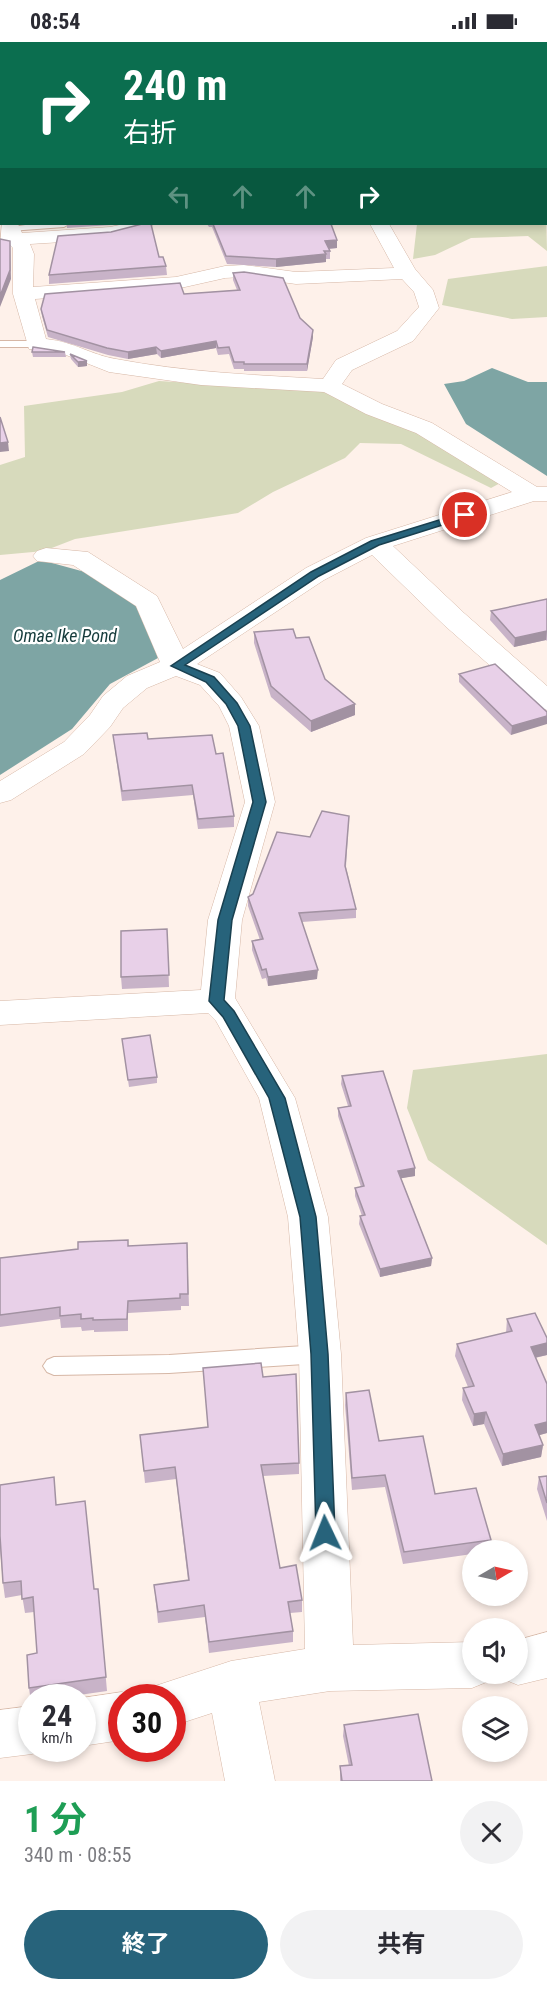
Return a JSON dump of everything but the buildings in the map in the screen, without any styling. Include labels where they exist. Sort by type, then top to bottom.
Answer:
[{"type":"street","points":[[8,233],[134,225]]},
{"type":"street","points":[[328,386],[344,365],[405,336],[429,308],[428,296],[417,281],[407,273],[381,225]]},
{"type":"street","points":[[8,233],[22,246],[24,294],[37,344],[65,347],[109,365],[201,378],[328,386],[374,409],[424,428],[540,494]]},
{"type":"street","points":[[24,294],[176,283],[225,272],[244,271],[296,278],[407,273]]},
{"type":"street","points":[[0,794],[74,748],[100,721],[113,702],[137,682],[176,666],[315,574],[375,543],[540,494]]},
{"type":"street","points":[[375,543],[454,620],[547,700]]},
{"type":"street","points":[[46,556],[79,557],[148,602],[176,666],[210,679],[231,703],[244,726],[260,802],[225,920],[216,1001]]},
{"type":"street","points":[[0,1013],[216,1001],[229,1014],[277,1098],[308,1217],[320,1354],[330,1668]]},
{"type":"street","points":[[528,1660],[547,1655]]},
{"type":"street","points":[[186,1698],[231,1684],[330,1668],[462,1665]]},
{"type":"street","points":[[231,1684],[250,1781]]},
{"type":"street","points":[[0,1734],[18,1732]]},
{"type":"lane","points":[[8,233],[58,225]]},
{"type":"lane","points":[[0,344],[37,344]]},
{"type":"lane","points":[[54,1366],[169,1364],[320,1354]]},
{"type":"green space","points":[[417,225],[546,225],[547,251],[528,236],[471,238],[435,255],[413,259]]},
{"type":"green space","points":[[547,266],[547,317],[512,319],[442,305],[448,279]]},
{"type":"green space","points":[[159,381],[320,391],[436,428],[515,475],[491,488],[401,444],[360,443],[345,458],[273,492],[238,513],[75,539],[44,551],[0,555],[0,465],[25,457],[24,406],[122,392]]},
{"type":"green space","points":[[547,1054],[547,1245],[428,1160],[407,1108],[413,1070]]},
{"type":"water","points":[[492,368],[528,382],[547,382],[547,476],[466,424],[444,384],[464,381]]},
{"type":"water","name":"Omae Ike Pond","points":[[41,560],[85,572],[138,607],[158,658],[110,684],[72,729],[0,775],[0,580]]},
{"type":"route","points":[[325,1533],[320,1354],[308,1217],[277,1098],[229,1014],[216,1001],[225,920],[260,802],[244,726],[231,703],[210,679],[176,666],[315,574],[375,543],[465,515]]}]
